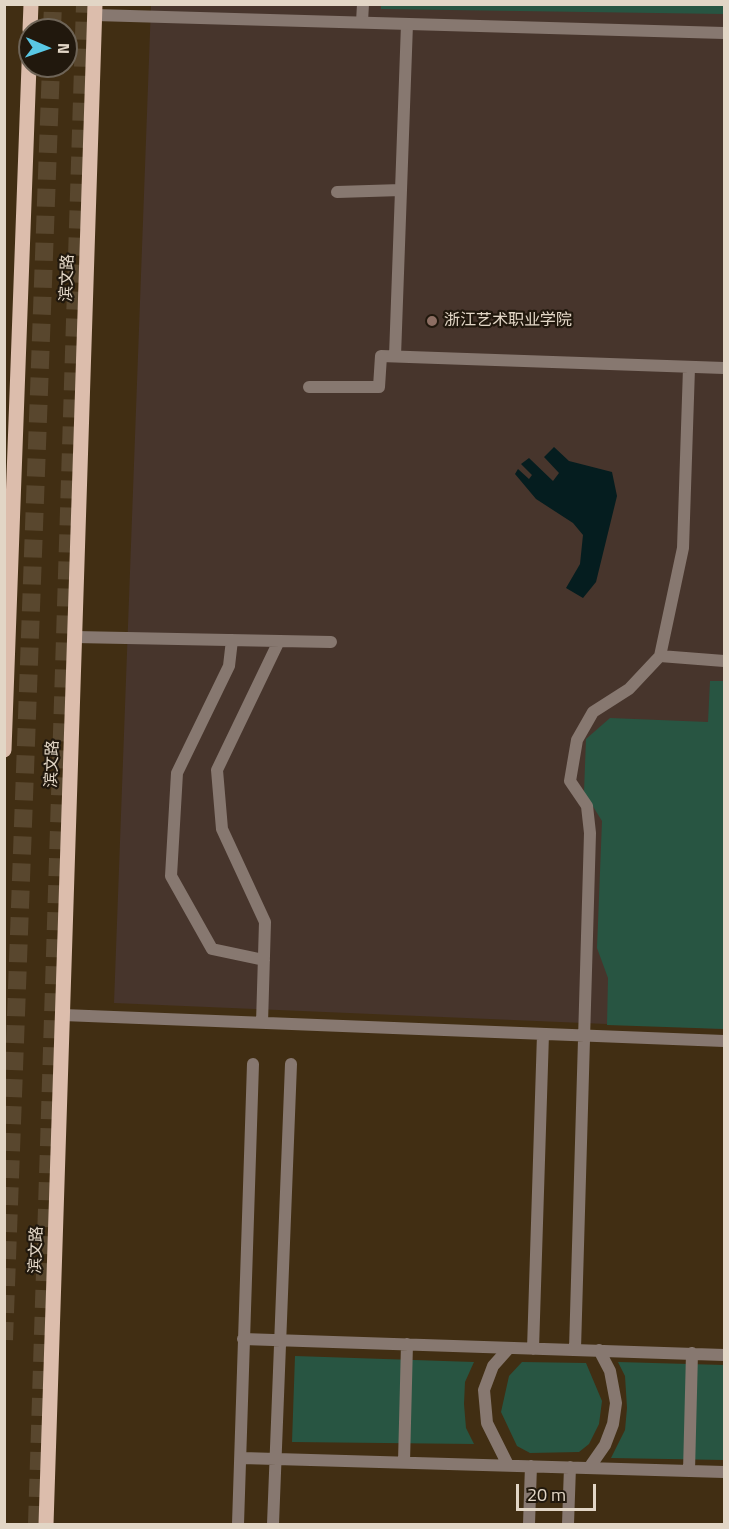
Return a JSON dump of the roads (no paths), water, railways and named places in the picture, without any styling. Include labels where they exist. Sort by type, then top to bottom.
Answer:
[{"type":"main road","name":"滨文路","points":[[46,1524],[95,10]]},
{"type":"main road","points":[[4,750],[29,78]]},
{"type":"street","points":[[362,22],[363,4]]},
{"type":"street","points":[[95,10],[407,24],[724,33]]},
{"type":"street","points":[[395,356],[407,24]]},
{"type":"street","points":[[337,192],[401,190]]},
{"type":"street","points":[[309,387],[380,387],[381,356],[724,368]]},
{"type":"street","points":[[575,1349],[590,833],[587,806],[570,781],[578,740],[593,712],[629,689],[660,656],[683,548],[689,368]]},
{"type":"street","points":[[75,637],[331,642]]},
{"type":"street","points":[[232,640],[229,666],[177,773],[171,876],[212,950],[264,960]]},
{"type":"street","points":[[262,1023],[265,922],[222,829],[217,770],[279,641]]},
{"type":"street","points":[[660,656],[724,661]]},
{"type":"street","points":[[63,1016],[724,1041]]},
{"type":"street","points":[[532,1349],[543,1034]]},
{"type":"street","points":[[238,1524],[242,1458],[243,1339],[253,1064]]},
{"type":"street","points":[[273,1524],[291,1064]]},
{"type":"street","points":[[243,1339],[724,1354]]},
{"type":"street","points":[[404,1462],[407,1344]]},
{"type":"street","points":[[508,1466],[488,1423],[484,1390],[493,1366],[509,1348]]},
{"type":"street","points":[[589,1468],[605,1445],[613,1424],[616,1402],[610,1371],[599,1350]]},
{"type":"street","points":[[689,1471],[692,1353]]},
{"type":"street","points":[[242,1458],[724,1472]]},
{"type":"street","points":[[529,1524],[531,1466]]},
{"type":"street","points":[[568,1524],[570,1467]]},
{"type":"water","points":[[554,447],[569,461],[612,472],[617,496],[596,582],[583,598],[566,588],[580,564],[583,535],[573,523],[536,499],[515,474],[518,469],[529,479],[532,475],[521,464],[529,458],[553,481],[559,473],[544,457]]},
{"type":"tunnel","points":[[52,18],[53,4]]},
{"type":"tunnel","points":[[37,1524],[85,4]]},
{"type":"tunnel","points":[[4,1340],[51,78]]},
{"type":"place","name":"浙江艺术职业学院","points":[[432,321]]}]
